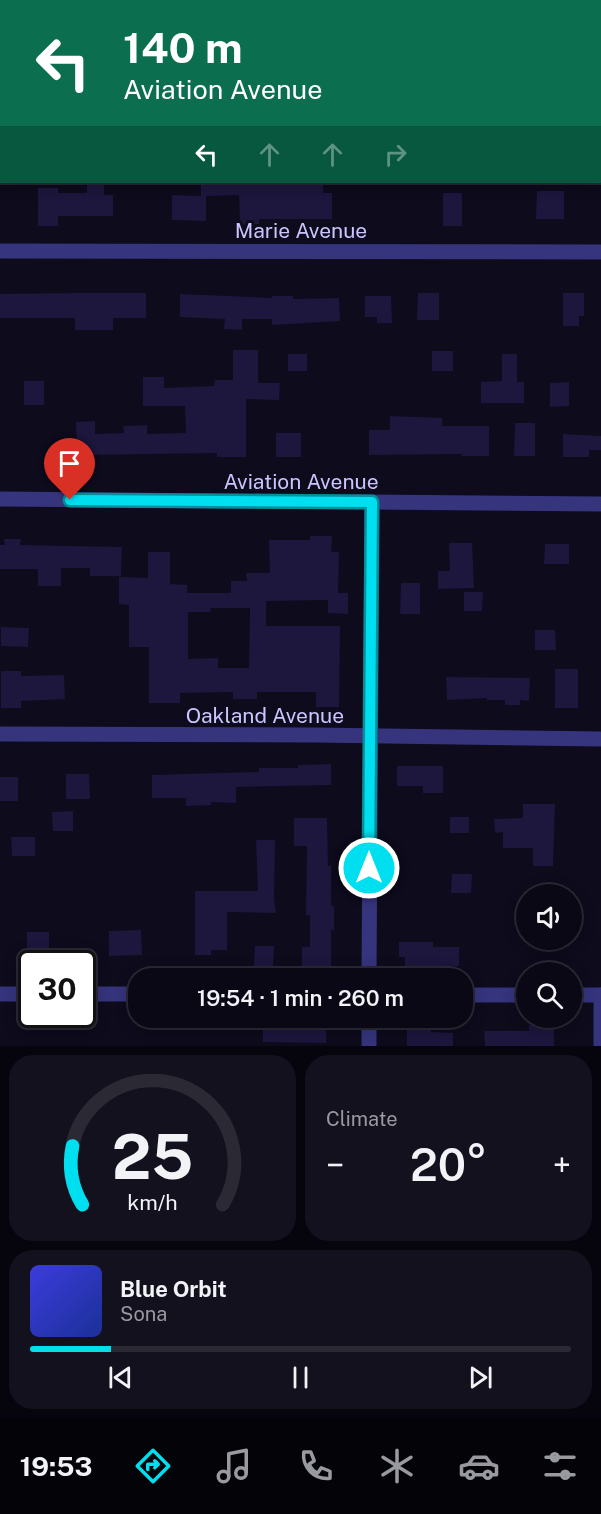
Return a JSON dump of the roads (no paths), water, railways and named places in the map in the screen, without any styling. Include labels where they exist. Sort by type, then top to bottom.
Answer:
[{"type":"street","name":"Marie Avenue","points":[[0,250],[601,252]]},
{"type":"street","name":"Aviation Avenue","points":[[0,500],[601,504]]},
{"type":"street","points":[[369,968],[372,502]]},
{"type":"street","name":"Oakland Avenue","points":[[0,734],[601,739]]},
{"type":"street","points":[[0,994],[18,994]]},
{"type":"street","points":[[96,994],[128,994]]},
{"type":"street","points":[[473,995],[516,995]]},
{"type":"street","points":[[582,995],[601,995],[601,1046]]},
{"type":"street","points":[[369,1028],[369,1046]]}]
